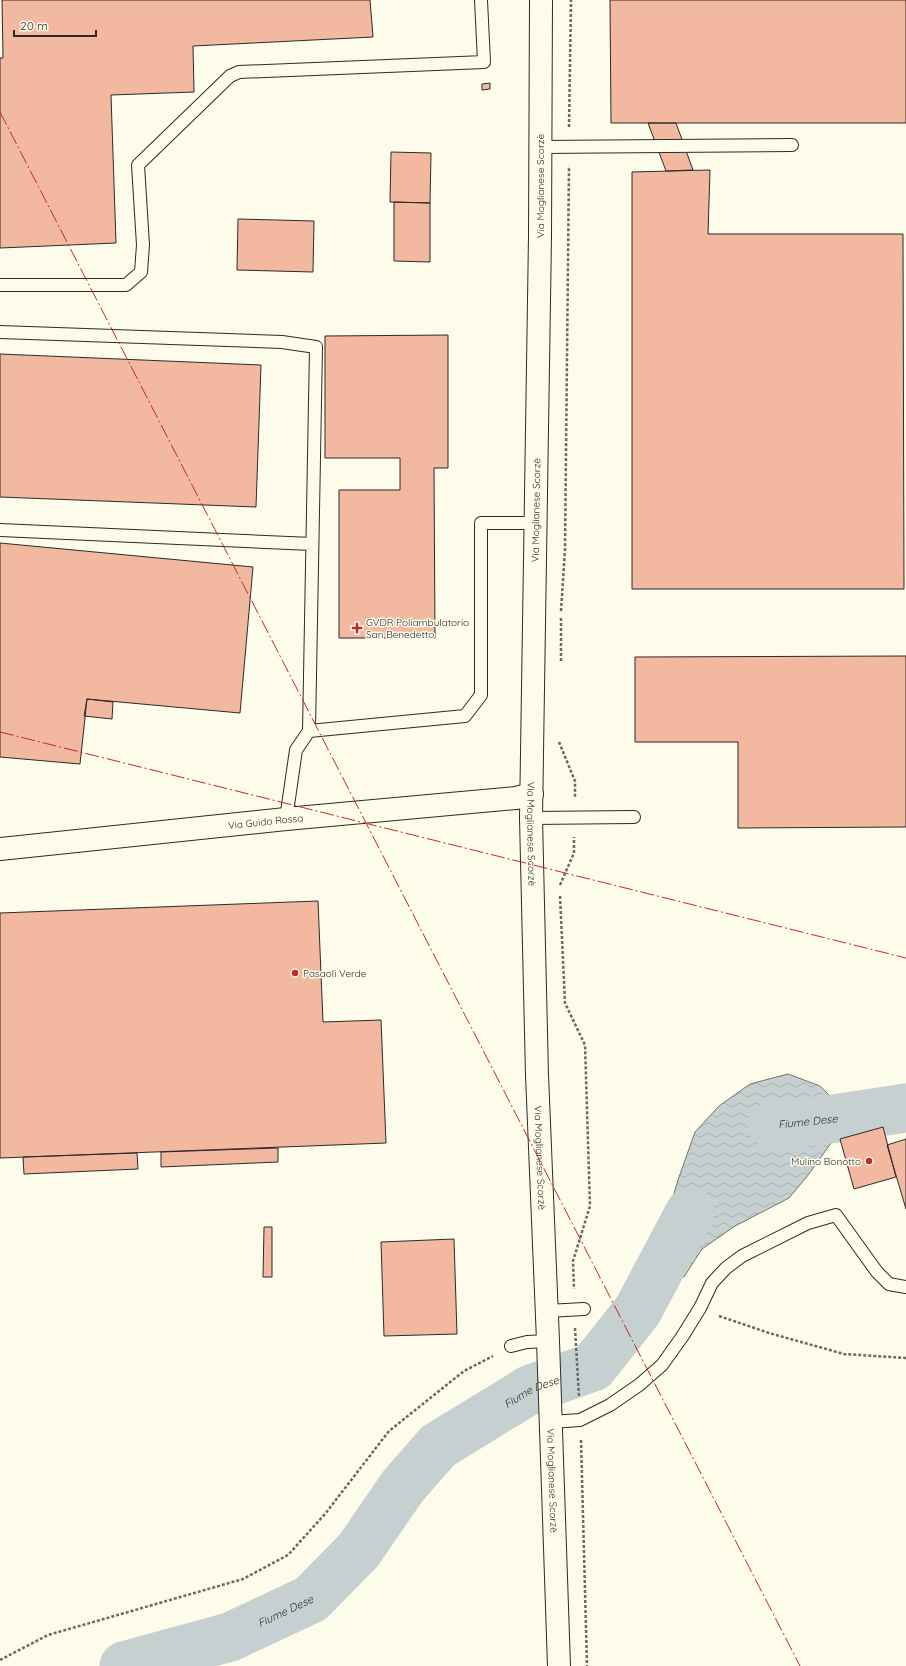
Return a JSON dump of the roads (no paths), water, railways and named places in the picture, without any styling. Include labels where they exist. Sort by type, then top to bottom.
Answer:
[{"type":"main road","name":"Via Moglianese Scorzè","points":[[541,0],[536,523],[531,818],[537,1075],[551,1412],[559,1666]]},
{"type":"main road","name":"Via Guido Rossa","points":[[0,849],[286,819],[516,798],[532,794]]},
{"type":"lane","points":[[0,286],[126,285],[141,272],[143,245],[138,165],[230,76],[246,72],[484,62],[480,0]]},
{"type":"lane","points":[[540,147],[792,145]]},
{"type":"lane","points":[[0,332],[282,342],[316,347],[309,731],[296,750],[286,819]]},
{"type":"lane","points":[[309,731],[465,716],[481,695],[481,523],[536,523]]},
{"type":"lane","points":[[0,530],[312,544]]},
{"type":"lane","points":[[531,818],[634,817]]},
{"type":"lane","points":[[551,1412],[580,1420],[610,1405],[639,1385],[662,1365],[700,1308],[712,1283],[726,1268],[742,1256],[808,1223],[836,1215],[877,1272],[889,1284],[906,1287]]},
{"type":"lane","points":[[547,1311],[580,1309]]},
{"type":"lane","points":[[511,1346],[526,1342],[548,1341]]},
{"type":"water","points":[[788,1074],[820,1086],[837,1103],[845,1137],[831,1143],[809,1174],[789,1198],[735,1226],[702,1249],[684,1277],[646,1267],[671,1204],[695,1132],[719,1106],[750,1084]]},
{"type":"waterway","name":"Fiume Dese","points":[[773,1125],[840,1118],[906,1108]]},
{"type":"waterway","name":"Fiume Dese","points":[[124,1666],[230,1637],[311,1599],[359,1550],[403,1486],[438,1446],[531,1389],[593,1367],[638,1310],[690,1212]]},
{"type":"place","name":"GVDR Poliambulatorio San Benedetto","points":[[357,628]]},
{"type":"place","name":"Pasaoli Verde","points":[[295,973]]},
{"type":"place","name":"Mulino Bonotto","points":[[869,1161]]}]
